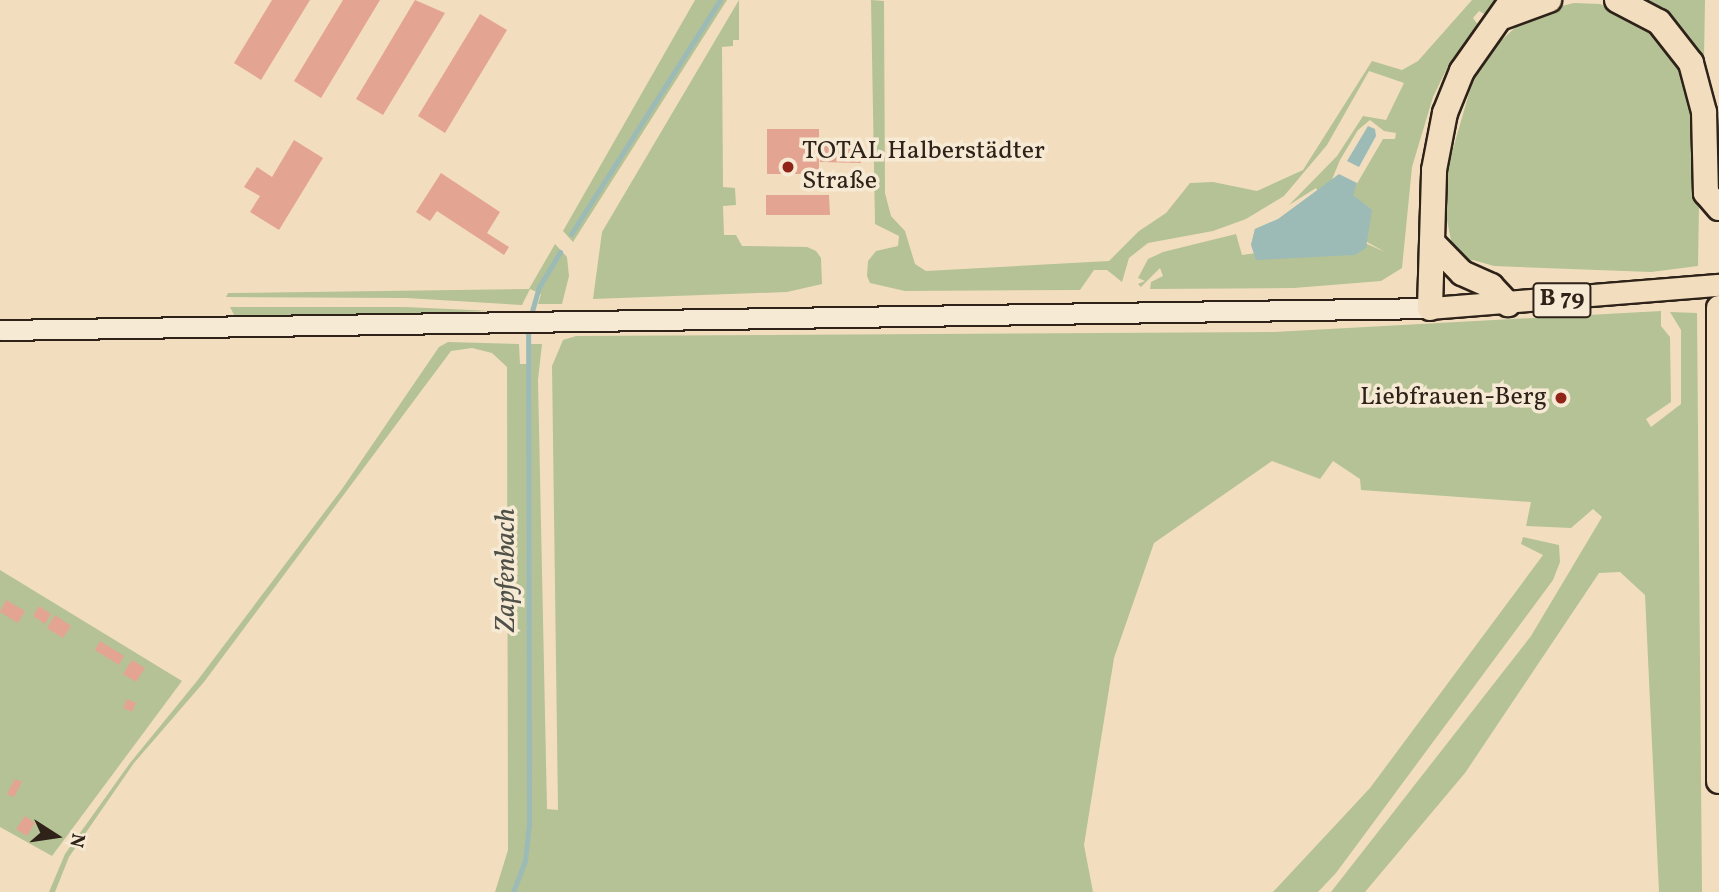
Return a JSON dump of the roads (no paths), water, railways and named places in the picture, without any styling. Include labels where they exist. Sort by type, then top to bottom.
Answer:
[{"type":"highway","points":[[1430,309],[1434,170],[1445,113],[1462,71],[1508,8],[1549,0]]},
{"type":"highway","points":[[1618,0],[1659,23],[1690,63],[1704,112],[1706,193],[1719,208]]},
{"type":"highway","points":[[1432,242],[1462,273],[1491,286],[1508,304]]},
{"type":"highway","points":[[1719,308],[1719,781]]},
{"type":"main road","name":"B 79","points":[[1508,304],[1644,294],[1719,285]]},
{"type":"main road","points":[[0,330],[546,325],[1430,309],[1508,304]]},
{"type":"water","points":[[1368,126],[1375,129],[1376,136],[1359,167],[1347,161]]},
{"type":"water","points":[[1339,174],[1357,183],[1353,195],[1372,210],[1366,248],[1355,255],[1256,260],[1251,245],[1255,229],[1278,219]]},
{"type":"waterway","name":"Zapfenbach","points":[[571,234],[720,0]]},
{"type":"waterway","name":"Zapfenbach","points":[[530,318],[539,287],[560,252]]},
{"type":"waterway","name":"Zapfenbach","points":[[513,892],[525,861],[529,824],[528,328]]},
{"type":"place","name":"TOTAL Halberstädter Straße","points":[[788,167]]},
{"type":"place","name":"Liebfrauen-Berg","points":[[1561,398]]}]
